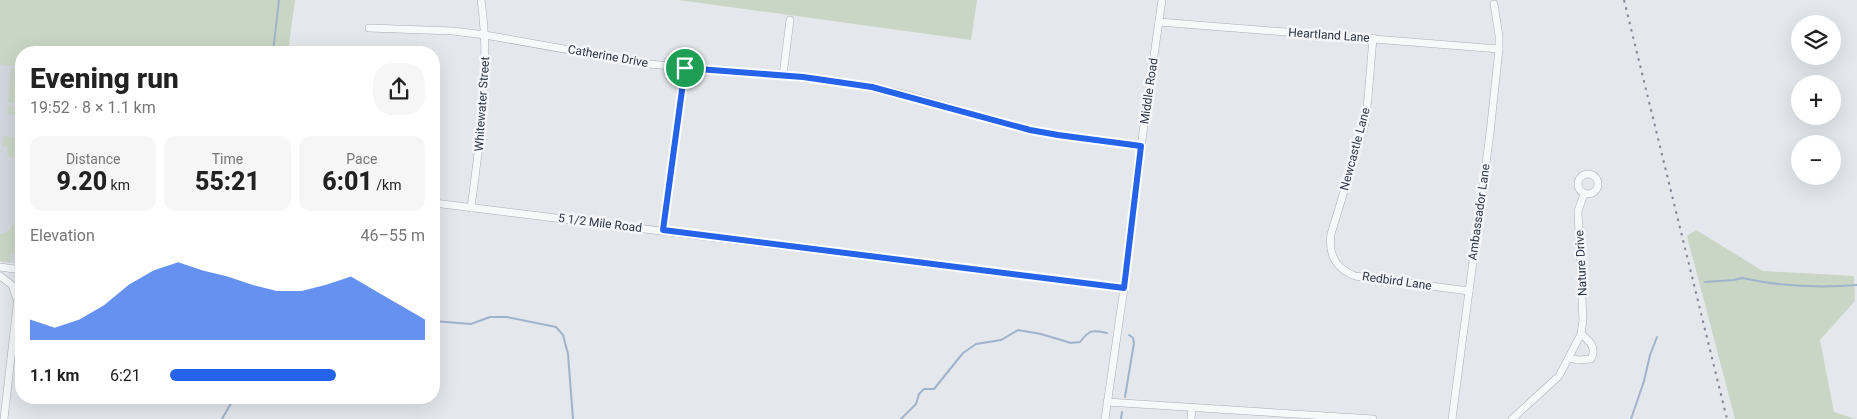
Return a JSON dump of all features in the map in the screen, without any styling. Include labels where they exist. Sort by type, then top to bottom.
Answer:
[{"type":"street","name":"Whitewater Street","points":[[471,208],[486,85],[485,35],[481,0]]},
{"type":"street","name":"Middle Road","points":[[1105,419],[1162,0]]},
{"type":"street","name":"Ambassador Lane","points":[[1452,419],[1490,133],[1499,49],[1494,4]]},
{"type":"street","points":[[783,75],[790,20]]},
{"type":"street","name":"Heartland Lane","points":[[1159,22],[1499,49]]},
{"type":"street","name":"Catherine Drive","points":[[369,28],[453,31],[604,57],[685,68],[836,81],[872,87],[1030,130],[1141,146]]},
{"type":"street","name":"Newcastle Lane","points":[[1332,257],[1330,250],[1331,234],[1366,116],[1373,38]]},
{"type":"street","points":[[663,230],[685,68]]},
{"type":"street","name":"Nature Drive","points":[[1512,419],[1559,376],[1582,334],[1584,320],[1578,211],[1584,194]]},
{"type":"street","name":"5 1/2 Mile Road","points":[[440,204],[1124,288]]},
{"type":"street","name":"Redbird Lane","points":[[1332,257],[1342,269],[1355,276],[1468,291]]},
{"type":"street","points":[[0,267],[15,270]]},
{"type":"street","points":[[0,276],[12,284],[15,294]]},
{"type":"street","points":[[4,419],[4,379],[15,312]]},
{"type":"street","name":"Nature Drive","points":[[1569,358],[1578,360],[1591,359],[1593,354],[1591,344],[1582,334]]},
{"type":"street","points":[[1107,402],[1373,419]]},
{"type":"street","points":[[1191,419],[1192,408]]},
{"type":"shaded area","points":[[0,0],[19,46],[15,46],[15,263],[0,261]]},
{"type":"green space","points":[[0,0],[295,0],[289,46],[15,46],[15,66],[0,64]]},
{"type":"green space","points":[[679,0],[977,0],[971,40]]},
{"type":"green space","points":[[11,68],[15,68],[15,103],[8,102]]},
{"type":"green space","points":[[8,106],[15,107],[15,115],[7,114]]},
{"type":"green space","points":[[3,136],[15,137],[15,157],[7,156],[8,147],[2,146]]},
{"type":"green space","points":[[13,223],[15,223],[15,255],[11,254],[10,263],[0,261],[0,234],[5,233],[11,228]]},
{"type":"green space","points":[[1696,230],[1763,271],[1854,276],[1855,301],[1820,340],[1834,412],[1855,419],[1735,419],[1687,236]]},
{"type":"waterway","points":[[274,46],[279,0]]},
{"type":"waterway","points":[[1705,282],[1742,278],[1799,286],[1857,285]]},
{"type":"waterway","points":[[440,321],[471,324],[490,317],[507,317],[556,327],[563,335],[568,354],[573,419]]},
{"type":"waterway","points":[[901,419],[916,404],[919,394],[924,389],[934,389],[963,353],[976,344],[1001,340],[1018,330],[1041,334],[1071,343],[1080,342],[1086,335],[1092,332],[1107,333]]},
{"type":"waterway","points":[[1125,397],[1134,343],[1133,338],[1129,335]]},
{"type":"waterway","points":[[1631,419],[1657,337]]},
{"type":"waterway","points":[[222,419],[231,404]]},
{"type":"waterway","points":[[1121,419],[1122,412]]},
{"type":"railway","points":[[1624,0],[1727,419]]},
{"type":"route","points":[[685,68],[803,77],[872,87],[904,94],[1030,130],[1141,146],[1124,288],[663,230],[685,68]]}]
